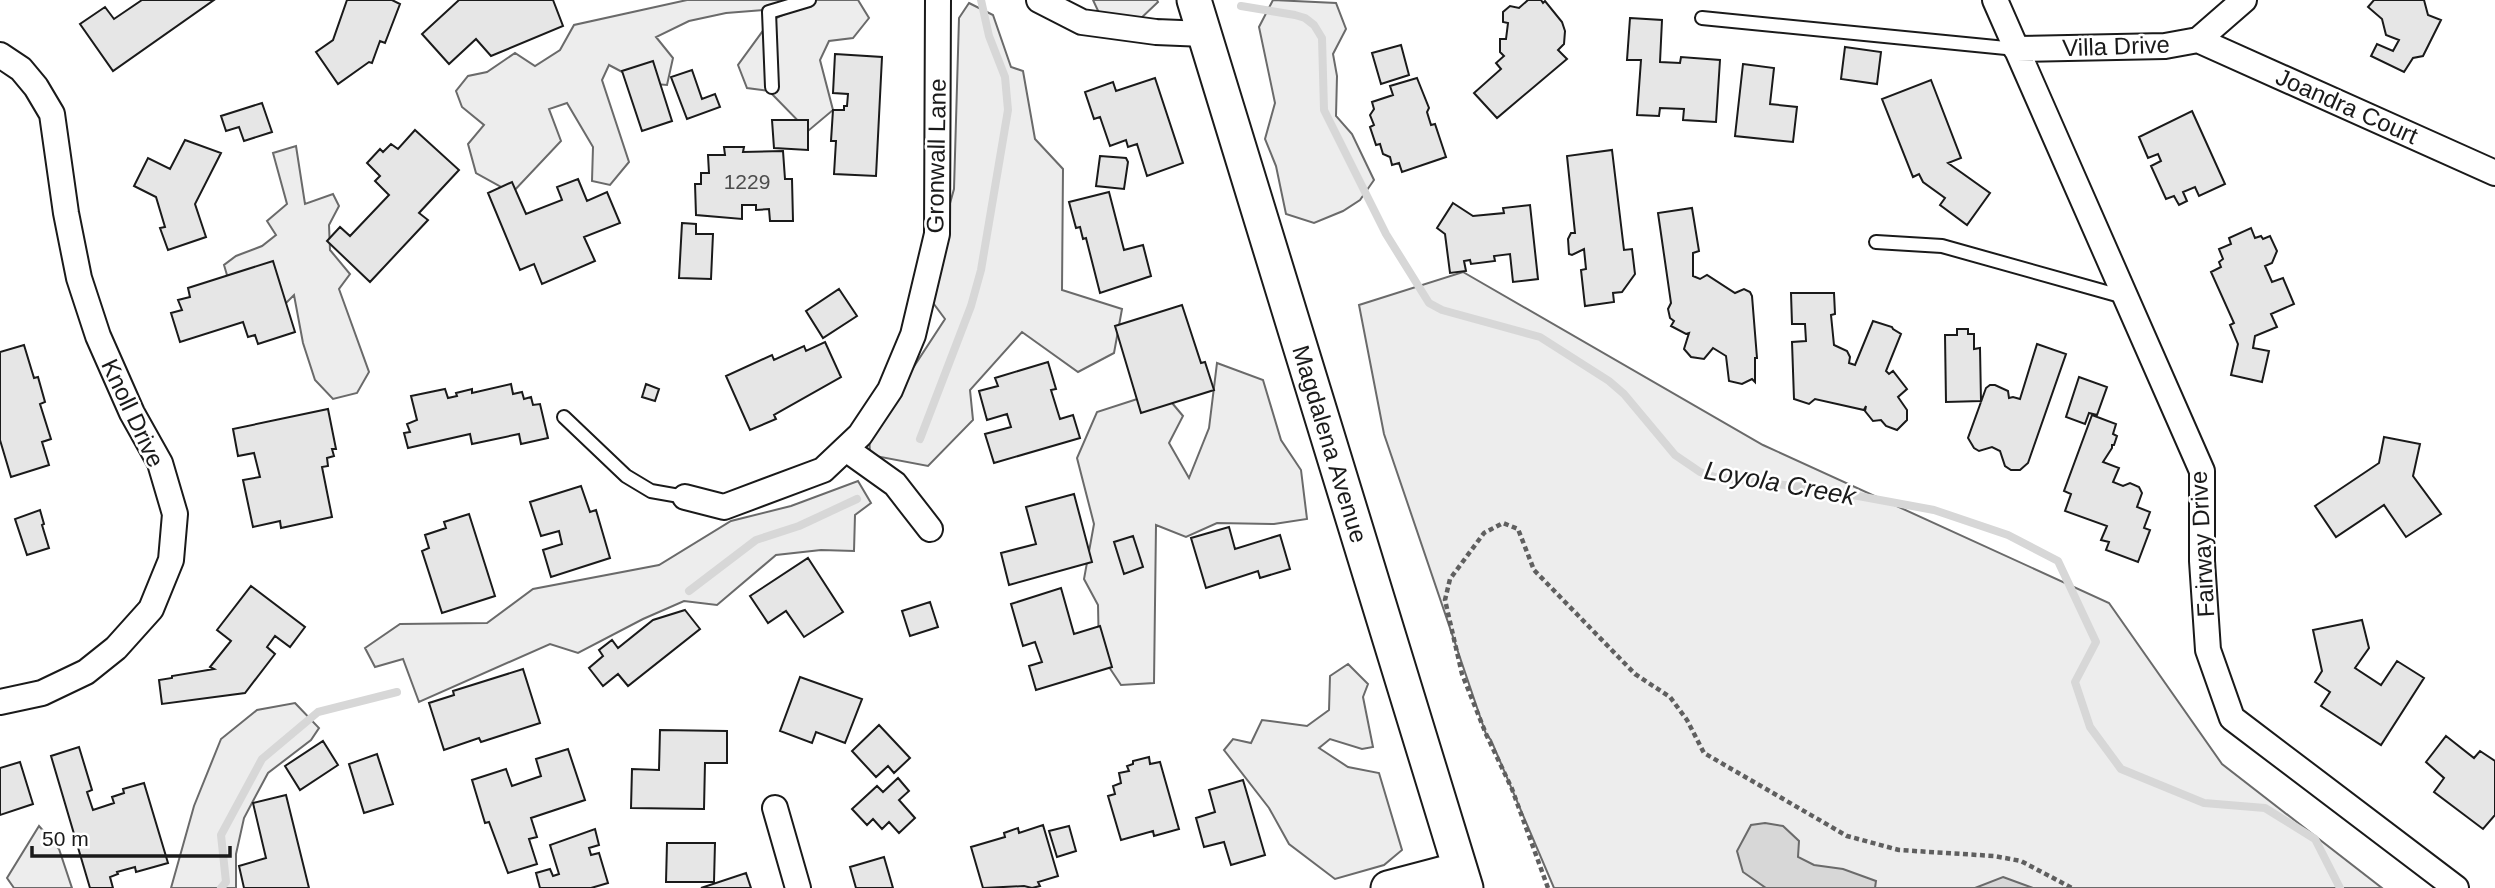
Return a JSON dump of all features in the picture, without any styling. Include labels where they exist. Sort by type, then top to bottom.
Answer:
[{"type":"main road","name":"Magdalena Avenue","points":[[1194,0],[1463,878]]},
{"type":"main road","points":[[1388,888],[1463,878]]},
{"type":"street","name":"Gronwall Lane","points":[[685,497],[724,507],[823,470],[860,435],[890,390],[913,335],[937,234],[938,0]]},
{"type":"street","points":[[1039,0],[1082,22],[1156,32],[1205,34]]},
{"type":"street","name":"Fairway Drive","points":[[1994,0],[2202,471],[2202,561],[2208,650],[2232,718],[2456,888]]},
{"type":"street","name":"Villa Drive","points":[[2016,49],[2165,46],[2198,40],[2244,0]]},
{"type":"street","name":"Joandra Court","points":[[2198,40],[2495,173]]},
{"type":"street","name":"Knoll Drive","points":[[0,55],[21,69],[36,87],[52,114],[66,214],[79,278],[103,347],[132,414],[159,463],[175,514],[171,560],[151,609],[117,648],[86,672],[42,693],[0,702]]},
{"type":"street","points":[[846,449],[895,484],[930,529]]},
{"type":"street","points":[[775,808],[798,888]]},
{"type":"lane","points":[[772,88],[769,12],[809,0]]},
{"type":"lane","points":[[1702,18],[2016,49]]},
{"type":"lane","points":[[1877,242],[1942,246],[2126,298]]},
{"type":"lane","points":[[564,417],[626,476],[651,491],[685,497]]},
{"type":"path","points":[[1548,888],[1512,789],[1462,674],[1445,600],[1450,579],[1485,533],[1503,523],[1518,528],[1534,570],[1586,627],[1635,674],[1670,697],[1687,720],[1704,753],[1847,836],[1899,850],[1994,856],[2021,862],[2072,888]]},
{"type":"shaded area","points":[[687,0],[783,0],[764,10],[726,13],[689,21],[656,37],[673,58],[667,85],[643,83],[609,65],[602,80],[629,162],[610,185],[592,181],[593,147],[567,103],[549,109],[561,141],[512,193],[476,173],[468,144],[484,125],[462,107],[456,91],[468,76],[487,72],[515,53],[535,66],[560,50],[574,25]]},
{"type":"shaded area","points":[[814,0],[858,0],[869,18],[853,38],[829,41],[820,60],[833,110],[808,131],[769,91],[747,88],[738,65],[770,21]]},
{"type":"shaded area","points":[[1093,0],[1158,2],[1137,22],[1100,15]]},
{"type":"shaded area","points":[[1273,0],[1336,3],[1346,29],[1333,54],[1337,76],[1336,116],[1352,134],[1374,180],[1360,200],[1343,211],[1314,223],[1286,214],[1276,166],[1265,139],[1275,103],[1259,27]]},
{"type":"shaded area","points":[[969,3],[993,15],[1011,67],[1023,71],[1035,139],[1063,169],[1062,290],[1122,309],[1114,353],[1078,372],[1022,332],[970,390],[973,420],[928,466],[870,455],[868,407],[909,374],[945,319],[925,292],[954,189],[959,18]]},
{"type":"shaded area","points":[[296,146],[305,204],[333,194],[339,206],[329,225],[330,250],[350,274],[339,289],[369,372],[357,393],[333,399],[315,380],[303,343],[294,295],[279,310],[232,292],[224,265],[236,256],[262,246],[276,235],[267,221],[287,204],[273,153]]},
{"type":"shaded area","points":[[1463,272],[1763,445],[2109,603],[2222,764],[2382,888],[1554,888],[1491,740],[1486,734],[1384,434],[1359,305]]},
{"type":"shaded area","points":[[1217,363],[1263,380],[1281,440],[1301,470],[1307,519],[1274,524],[1217,523],[1186,537],[1156,525],[1154,683],[1121,685],[1099,652],[1098,605],[1084,579],[1094,524],[1077,458],[1097,412],[1162,391],[1183,416],[1169,443],[1189,478],[1209,428]]},
{"type":"shaded area","points":[[858,481],[871,503],[855,515],[854,551],[821,550],[776,555],[717,605],[684,601],[578,653],[550,644],[419,702],[403,659],[375,667],[365,648],[400,624],[487,623],[533,589],[659,565],[731,521],[791,506]]},
{"type":"shaded area","points":[[1348,664],[1368,684],[1363,697],[1373,747],[1362,749],[1330,739],[1319,748],[1348,767],[1379,773],[1402,850],[1384,865],[1335,879],[1289,844],[1269,808],[1224,750],[1233,739],[1251,743],[1262,720],[1307,726],[1329,710],[1330,676]]},
{"type":"shaded area","points":[[295,703],[319,728],[311,740],[268,773],[244,818],[236,854],[236,888],[171,888],[194,806],[221,739],[257,710]]},
{"type":"shaded area","points":[[1765,823],[1783,826],[1799,841],[1798,857],[1814,865],[1843,869],[1876,881],[1875,888],[1766,888],[1743,872],[1737,851],[1751,825]]},
{"type":"shaded area","points":[[39,826],[59,849],[72,888],[14,888],[7,878]]},
{"type":"shaded area","points":[[2003,877],[2033,888],[1975,888]]},
{"type":"building","points":[[142,0],[214,0],[113,71],[80,24],[105,7],[114,19]]},
{"type":"building","points":[[347,0],[392,0],[400,4],[385,43],[380,41],[372,63],[369,62],[338,84],[316,52],[333,40]]},
{"type":"building","points":[[459,0],[553,0],[563,26],[491,56],[476,39],[449,64],[422,34]]},
{"type":"building","points":[[1528,0],[1541,0],[1543,3],[1545,1],[1562,22],[1565,31],[1564,44],[1558,50],[1567,59],[1497,118],[1474,93],[1501,69],[1496,63],[1504,56],[1500,52],[1500,39],[1506,39],[1508,23],[1503,22],[1503,12],[1510,6],[1519,8]]},
{"type":"building","points":[[2374,0],[2424,0],[2428,15],[2441,20],[2423,56],[2413,58],[2404,72],[2371,56],[2377,44],[2393,51],[2399,40],[2386,35],[2382,19],[2368,7]]},
{"type":"building","points":[[1630,18],[1662,20],[1660,62],[1680,63],[1681,57],[1720,60],[1716,122],[1683,120],[1684,109],[1660,108],[1659,116],[1637,115],[1641,60],[1627,60]]},
{"type":"building","points":[[1401,45],[1409,75],[1381,84],[1372,53]]},
{"type":"building","points":[[1845,47],[1881,52],[1877,84],[1841,79]]},
{"type":"building","points":[[835,54],[882,57],[876,176],[834,174],[836,141],[831,141],[833,110],[844,110],[848,94],[833,93]]},
{"type":"building","points":[[653,61],[672,121],[642,131],[622,71]]},
{"type":"building","points":[[1743,64],[1774,68],[1770,104],[1797,107],[1793,142],[1735,136]]},
{"type":"building","points":[[692,70],[702,99],[715,94],[720,107],[687,119],[671,77]]},
{"type":"building","points":[[1155,78],[1183,163],[1147,176],[1137,144],[1128,147],[1126,140],[1110,146],[1100,117],[1094,119],[1085,92],[1113,82],[1116,91]]},
{"type":"building","points":[[1417,78],[1429,108],[1427,112],[1431,125],[1435,124],[1446,157],[1402,172],[1399,163],[1392,165],[1390,157],[1383,154],[1380,144],[1376,145],[1370,127],[1374,125],[1370,115],[1374,109],[1372,102],[1393,95],[1390,86]]},
{"type":"building","points":[[1931,80],[1961,158],[1948,163],[1990,193],[1967,225],[1940,205],[1945,198],[1923,182],[1919,174],[1913,177],[1882,99]]},
{"type":"building","points":[[262,103],[272,132],[244,141],[239,127],[226,131],[221,116]]},
{"type":"building","points":[[2192,111],[2225,184],[2199,196],[2195,187],[2183,192],[2187,201],[2179,205],[2174,196],[2166,199],[2151,166],[2161,161],[2158,154],[2148,158],[2139,137]]},
{"type":"building","points":[[772,120],[808,120],[808,150],[774,148]]},
{"type":"building","points":[[415,130],[459,170],[419,213],[428,220],[370,282],[327,241],[340,227],[350,236],[389,195],[375,181],[380,176],[367,163],[380,149],[383,152],[391,144],[398,149]]},
{"type":"building","points":[[185,140],[221,153],[195,204],[206,237],[168,250],[160,228],[165,227],[156,197],[134,186],[148,158],[170,169]]},
{"type":"building","points":[[724,147],[744,147],[743,152],[783,151],[785,179],[792,179],[793,221],[770,221],[769,209],[756,210],[756,205],[742,205],[742,219],[696,215],[695,184],[701,184],[701,173],[709,173],[708,155],[725,155]]},
{"type":"building","points":[[1612,150],[1624,250],[1632,249],[1635,274],[1622,292],[1613,293],[1614,302],[1585,306],[1581,270],[1586,269],[1584,249],[1569,254],[1568,239],[1571,233],[1575,233],[1567,156]]},
{"type":"building","points":[[1100,156],[1126,158],[1128,162],[1124,189],[1096,186]]},
{"type":"building","points":[[578,179],[587,201],[607,192],[620,223],[584,237],[595,261],[542,284],[534,264],[520,270],[488,193],[512,182],[526,214],[562,200],[557,187]]},
{"type":"building","points":[[1109,192],[1124,250],[1143,245],[1151,276],[1100,293],[1086,238],[1083,239],[1080,227],[1076,228],[1069,202]]},
{"type":"building","points":[[1453,203],[1473,216],[1504,213],[1503,208],[1530,205],[1538,279],[1513,282],[1510,254],[1494,256],[1495,261],[1471,264],[1470,260],[1464,261],[1466,271],[1450,273],[1445,234],[1437,228]]},
{"type":"building","points":[[1692,208],[1699,251],[1693,253],[1693,276],[1700,279],[1707,275],[1735,293],[1744,289],[1752,296],[1757,358],[1755,382],[1752,379],[1742,384],[1729,381],[1726,356],[1713,348],[1704,359],[1691,357],[1684,349],[1689,333],[1671,326],[1674,321],[1670,318],[1668,309],[1671,303],[1658,213]]},
{"type":"building","points":[[682,223],[696,224],[696,234],[713,234],[711,279],[679,278]]},
{"type":"building","points":[[2251,228],[2255,238],[2270,236],[2277,251],[2272,263],[2265,266],[2272,282],[2283,278],[2294,304],[2271,314],[2277,327],[2255,336],[2253,348],[2269,351],[2262,382],[2231,375],[2238,344],[2230,325],[2234,323],[2211,272],[2221,267],[2219,262],[2223,259],[2219,249],[2231,244],[2229,238]]},
{"type":"building","points":[[273,261],[295,332],[258,344],[255,335],[248,337],[243,322],[180,342],[171,313],[182,310],[178,300],[190,297],[188,288]]},
{"type":"building","points":[[839,289],[857,316],[823,338],[806,311]]},
{"type":"building","points":[[1791,293],[1834,293],[1835,314],[1831,315],[1834,345],[1847,351],[1849,363],[1855,365],[1873,321],[1892,327],[1901,334],[1886,371],[1889,374],[1893,371],[1907,389],[1898,397],[1907,410],[1907,420],[1897,430],[1886,426],[1881,420],[1873,421],[1865,411],[1866,406],[1864,410],[1815,399],[1809,404],[1794,399],[1792,342],[1806,341],[1805,324],[1792,324]]},
{"type":"building","points":[[1182,305],[1201,363],[1205,362],[1214,390],[1141,413],[1115,326]]},
{"type":"building","points":[[1957,329],[1968,329],[1968,334],[1974,334],[1974,349],[1980,348],[1981,401],[1946,402],[1945,335],[1957,335]]},
{"type":"building","points":[[825,342],[841,377],[774,415],[776,419],[750,430],[726,376],[772,355],[774,360],[804,346],[806,351]]},
{"type":"building","points":[[2037,344],[2066,354],[2028,463],[2020,470],[2011,470],[2005,466],[2000,451],[1992,447],[1979,451],[1968,438],[1986,388],[1990,385],[2008,391],[2009,398],[2020,399]]},
{"type":"building","points":[[24,345],[45,402],[40,404],[51,439],[42,442],[49,465],[11,477],[0,440],[0,352]]},
{"type":"building","points":[[1048,362],[1056,389],[1051,390],[1060,419],[1073,415],[1080,438],[994,463],[985,434],[1011,427],[1007,414],[987,420],[979,391],[998,386],[995,378]]},
{"type":"building","points":[[2079,377],[2107,387],[2097,415],[2089,413],[2085,424],[2066,417]]},
{"type":"building","points":[[511,384],[513,394],[522,392],[524,399],[531,397],[533,405],[540,404],[548,438],[521,444],[519,434],[472,444],[470,434],[408,448],[404,433],[410,432],[407,424],[417,420],[411,396],[445,389],[448,398],[472,389],[472,393]]},
{"type":"building","points":[[646,384],[659,389],[655,401],[642,397]]},
{"type":"building","points":[[328,409],[336,449],[332,449],[334,456],[327,458],[328,466],[322,467],[332,517],[281,528],[280,521],[253,527],[243,480],[260,477],[254,453],[238,456],[233,429]]},
{"type":"building","points":[[2092,415],[2116,424],[2113,434],[2117,436],[2114,445],[2103,462],[2119,468],[2113,482],[2123,486],[2130,483],[2139,487],[2142,493],[2137,507],[2150,512],[2144,528],[2150,530],[2138,562],[2106,550],[2109,542],[2101,540],[2107,526],[2065,511],[2071,494],[2064,491]]},
{"type":"building","points":[[2384,437],[2420,444],[2413,476],[2441,514],[2406,537],[2384,505],[2336,537],[2315,506],[2379,463]]},
{"type":"building","points":[[581,486],[590,512],[596,510],[610,558],[551,577],[543,550],[562,544],[559,531],[541,536],[530,502]]},
{"type":"building","points":[[1074,494],[1092,562],[1009,585],[1001,553],[1036,544],[1026,507]]},
{"type":"building","points":[[40,510],[49,548],[27,555],[15,519]]},
{"type":"building","points":[[469,514],[495,596],[442,613],[422,551],[429,548],[425,535],[446,528],[444,522]]},
{"type":"building","points":[[1229,527],[1235,549],[1280,535],[1290,569],[1260,578],[1258,571],[1206,588],[1191,538]]},
{"type":"building","points":[[1133,536],[1143,567],[1124,574],[1114,542]]},
{"type":"building","points":[[808,558],[843,612],[804,637],[786,611],[768,623],[750,596]]},
{"type":"building","points":[[251,586],[305,627],[290,647],[275,636],[267,647],[275,654],[245,693],[162,704],[159,680],[214,669],[210,667],[231,641],[217,630]]},
{"type":"building","points":[[1061,588],[1074,634],[1100,626],[1112,667],[1036,690],[1029,666],[1042,662],[1035,642],[1023,646],[1011,604]]},
{"type":"building","points":[[930,602],[938,627],[910,636],[902,611]]},
{"type":"building","points":[[685,610],[700,629],[628,686],[618,674],[603,686],[589,668],[603,656],[599,650],[612,640],[618,648],[653,620]]},
{"type":"building","points":[[2362,620],[2369,648],[2355,668],[2381,685],[2397,661],[2424,678],[2381,745],[2321,706],[2330,692],[2315,682],[2322,671],[2313,630]]},
{"type":"building","points":[[523,669],[540,723],[481,742],[479,738],[444,750],[429,703],[454,695],[453,691]]},
{"type":"building","points":[[800,677],[862,699],[845,743],[816,732],[812,743],[780,731]]},
{"type":"building","points":[[879,725],[910,758],[894,773],[888,766],[876,777],[852,751]]},
{"type":"building","points":[[660,730],[727,731],[727,763],[705,763],[704,809],[631,808],[632,769],[659,770]]},
{"type":"building","points":[[2446,736],[2474,758],[2480,751],[2495,761],[2495,815],[2483,829],[2434,792],[2444,778],[2426,762]]},
{"type":"building","points":[[323,741],[338,765],[300,790],[285,766]]},
{"type":"building","points":[[79,747],[92,790],[87,792],[93,810],[114,803],[112,797],[124,793],[123,789],[144,783],[168,863],[136,872],[135,867],[117,872],[118,874],[110,877],[113,888],[90,888],[51,756]]},
{"type":"building","points":[[568,749],[585,800],[531,818],[537,837],[529,839],[537,864],[508,873],[489,822],[485,823],[472,780],[506,769],[512,786],[541,776],[536,759]]},
{"type":"building","points":[[377,754],[393,804],[364,813],[349,764]]},
{"type":"building","points":[[1149,757],[1150,764],[1160,762],[1179,829],[1154,836],[1153,831],[1121,840],[1108,796],[1115,794],[1113,786],[1121,783],[1119,773],[1129,771],[1127,766],[1133,764],[1133,761]]},
{"type":"building","points":[[20,762],[33,804],[0,815],[0,768]]},
{"type":"building","points":[[898,778],[909,791],[899,800],[915,818],[899,833],[889,822],[882,829],[873,819],[867,825],[852,809],[877,786],[883,792]]},
{"type":"building","points":[[1243,780],[1265,855],[1231,865],[1224,842],[1204,847],[1196,818],[1215,812],[1209,790]]},
{"type":"building","points":[[286,795],[309,888],[244,888],[239,866],[266,858],[253,803]]},
{"type":"building","points":[[1043,825],[1058,876],[1038,882],[1040,886],[1032,888],[983,888],[971,847],[1005,837],[1004,833],[1018,828],[1019,833]]},
{"type":"building","points":[[1069,826],[1076,851],[1057,857],[1049,831]]},
{"type":"building","points":[[595,829],[599,845],[589,848],[591,855],[599,853],[608,883],[591,888],[540,888],[536,873],[550,869],[553,876],[559,874],[550,845]]},
{"type":"building","points":[[667,843],[715,843],[714,882],[666,882]]},
{"type":"building","points":[[884,857],[893,888],[856,888],[850,867]]},
{"type":"building","points":[[746,873],[751,888],[701,888]]},
{"type":"waterway","points":[[920,439],[971,306],[981,270],[1008,110],[1005,77],[989,36],[981,0]]},
{"type":"waterway","name":"Loyola Creek","points":[[1241,6],[1295,15],[1314,25],[1322,38],[1324,110],[1386,234],[1429,303],[1442,310],[1540,337],[1609,381],[1624,394],[1675,455],[1700,472],[1715,477],[1820,489],[1934,510],[2008,535],[2058,561],[2096,642],[2075,682],[2090,727],[2121,769],[2204,803],[2265,808],[2315,839],[2340,888]]},
{"type":"waterway","points":[[689,591],[756,540],[799,526],[857,499]]},
{"type":"waterway","points":[[221,888],[226,882],[221,835],[262,759],[318,712],[397,692]]}]
